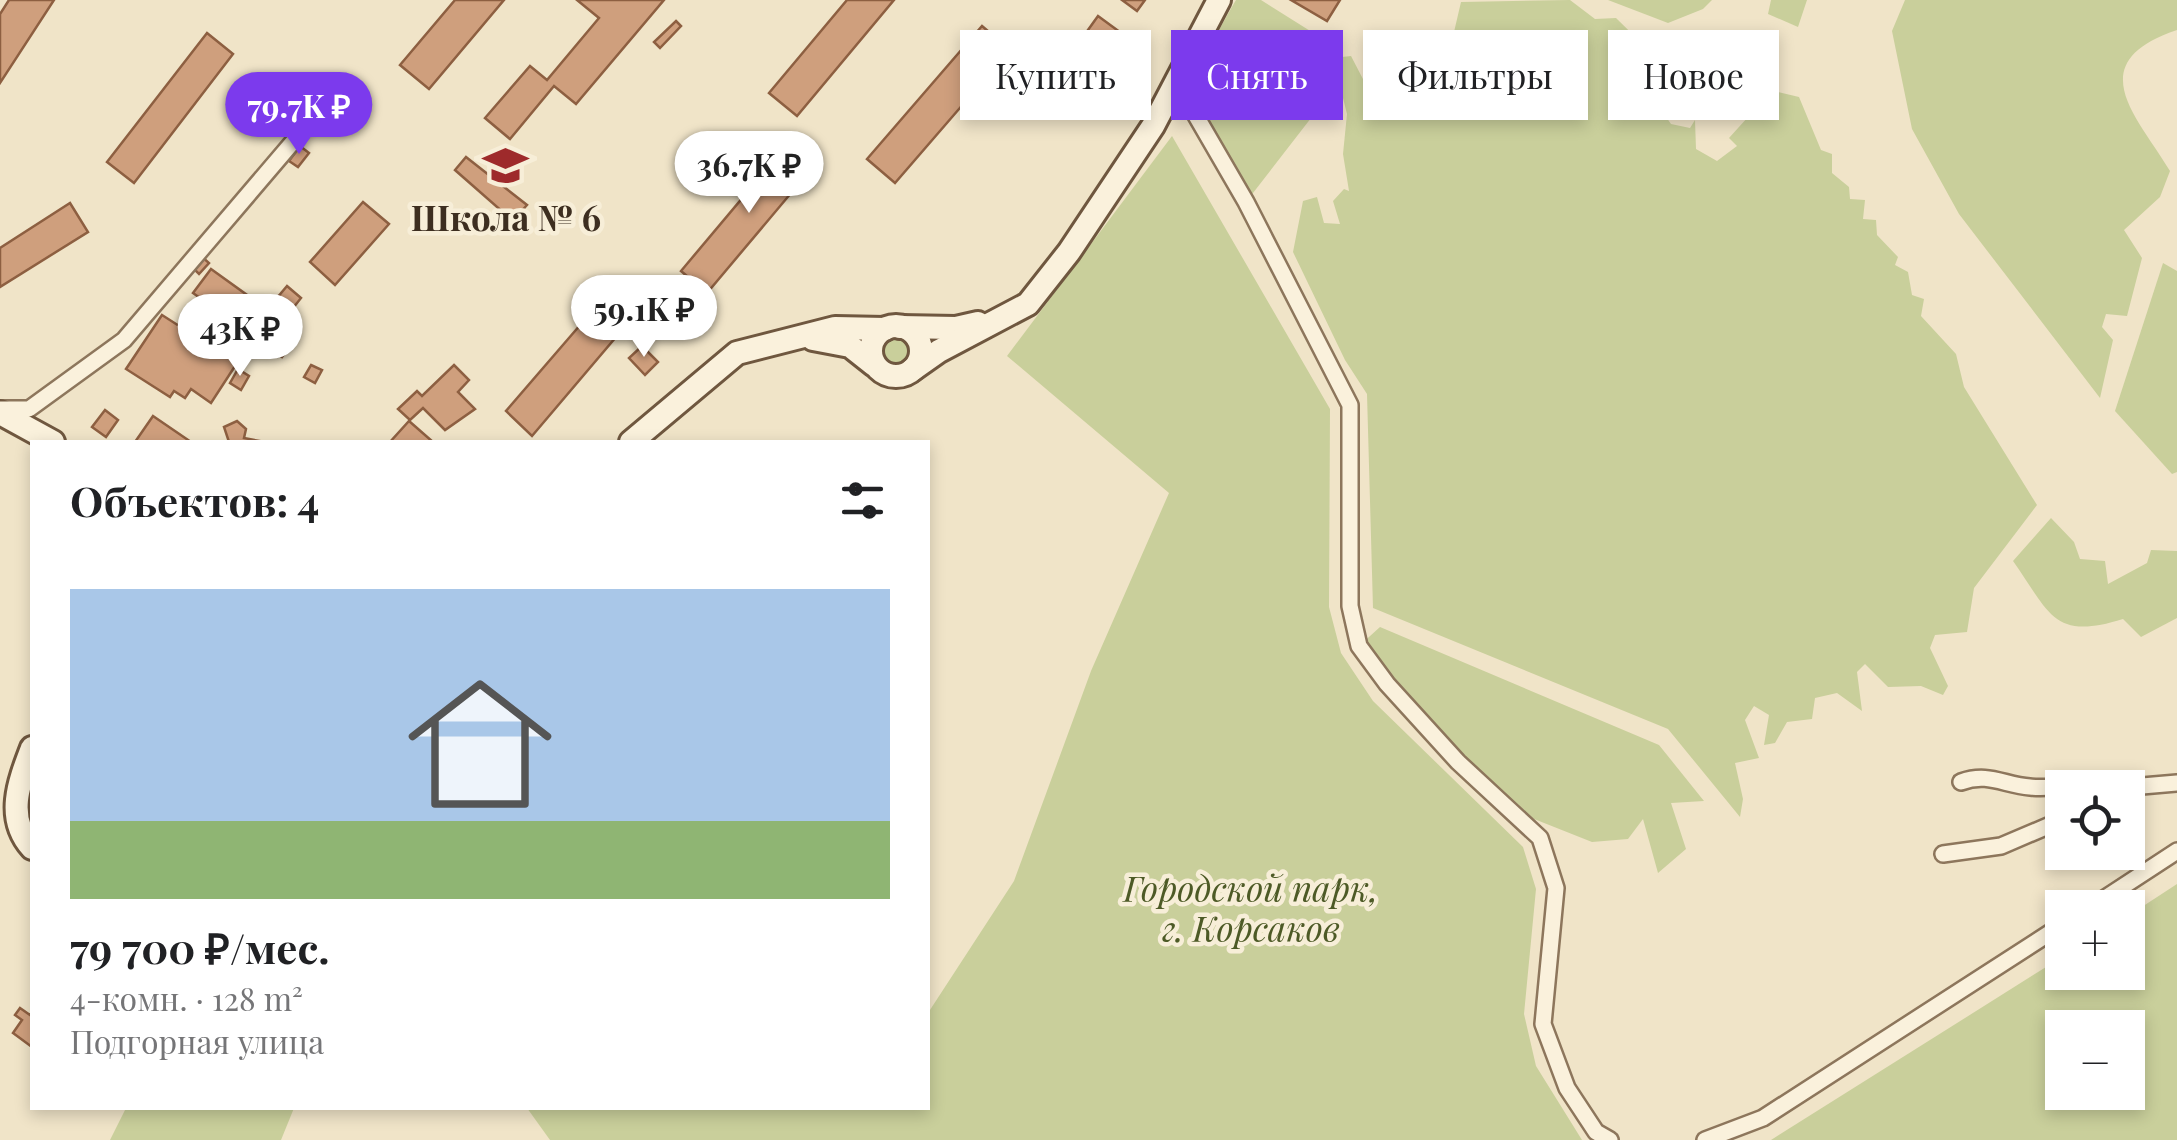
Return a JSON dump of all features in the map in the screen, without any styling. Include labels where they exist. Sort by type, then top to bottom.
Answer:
[{"type":"street","points":[[1204,30],[1219,0]]},
{"type":"street","points":[[775,342],[828,340],[850,346],[890,376],[912,370],[939,350],[1028,304],[1069,252],[1171,96]]},
{"type":"street","points":[[0,411],[29,409],[124,340],[322,110]]},
{"type":"street","points":[[1198,120],[1246,202],[1350,404],[1350,606],[1359,646],[1387,684],[1446,749],[1540,838],[1556,888],[1543,1024],[1568,1088],[1596,1132],[1610,1140]]},
{"type":"street","points":[[633,440],[737,353],[835,328],[956,328],[1028,304]]},
{"type":"street","points":[[874,365],[874,339],[892,328],[910,330],[921,350],[912,370]]},
{"type":"street","points":[[0,411],[50,440]]},
{"type":"street","points":[[30,753],[16,791],[20,834],[30,846]]},
{"type":"street","points":[[1961,782],[1976,776],[2030,787],[2045,786]]},
{"type":"street","points":[[2145,785],[2177,783]]},
{"type":"street","points":[[1943,854],[2001,846],[2045,827]]},
{"type":"street","points":[[2117,890],[2177,851]]},
{"type":"street","points":[[1705,1140],[1763,1118],[2045,936]]},
{"type":"green space","points":[[1236,0],[1261,0],[1309,30],[1219,30]]},
{"type":"green space","points":[[1570,0],[1595,19],[1616,18],[1628,30],[1608,30],[1608,120],[1668,120],[1690,128],[1695,120],[1696,149],[1717,161],[1737,146],[1729,138],[1745,120],[1779,120],[1779,92],[1799,97],[1821,150],[1832,154],[1832,173],[1849,187],[1850,199],[1865,200],[1863,219],[1876,220],[1877,235],[1898,257],[1895,265],[1908,272],[1912,295],[1924,299],[1921,316],[1956,354],[1964,387],[2037,505],[1974,588],[1967,632],[1935,635],[1930,648],[1948,686],[1943,695],[1921,686],[1888,687],[1865,664],[1857,672],[1862,711],[1837,693],[1815,698],[1812,719],[1787,722],[1775,743],[1764,745],[1769,715],[1754,706],[1745,720],[1759,758],[1735,763],[1743,799],[1740,817],[1668,729],[1373,608],[1367,394],[1345,360],[1293,252],[1303,201],[1317,197],[1324,223],[1340,224],[1333,201],[1344,189],[1349,191],[1343,154],[1347,114],[1343,57],[1351,56],[1363,79],[1363,120],[1588,120],[1588,30],[1454,30],[1461,2]]},
{"type":"green space","points":[[1608,0],[1712,0],[1703,9],[1668,23]]},
{"type":"green space","points":[[1771,0],[1807,0],[1798,27],[1768,14]]},
{"type":"green space","points":[[1905,0],[2177,0],[2177,30],[2147,43],[2130,58],[2123,75],[2132,111],[2170,171],[2160,197],[2124,230],[2142,258],[2127,316],[2106,314],[2102,327],[2113,340],[2100,398],[1959,214],[1912,129],[1892,31]]},
{"type":"green space","points":[[1202,120],[1310,120],[1246,202]]},
{"type":"green space","name":"Городской парк, г. Корсаков","points":[[1172,136],[1330,409],[1329,607],[1341,653],[1373,701],[1523,847],[1536,889],[1524,1014],[1536,1066],[1582,1140],[550,1140],[528,1110],[930,1110],[930,1010],[1014,881],[1091,671],[1169,493],[1007,356]]},
{"type":"green space","points":[[2163,263],[2177,271],[2177,472],[2172,474],[2115,411]]},
{"type":"green space","points":[[894,337],[908,346],[909,352],[900,366],[894,367],[880,358],[879,352],[888,338]]},
{"type":"green space","points":[[2051,518],[2074,542],[2080,559],[2105,561],[2108,584],[2147,563],[2151,550],[2177,551],[2177,618],[2141,637],[2123,619],[2081,627],[2056,618],[2013,561]]},
{"type":"green space","points":[[1380,627],[1659,745],[1704,801],[1671,803],[1686,849],[1658,873],[1643,819],[1628,839],[1592,842],[1506,808],[1359,646]]},
{"type":"green space","points":[[2177,884],[2177,1140],[1771,1140],[2045,968],[2045,990],[2145,990],[2145,905]]},
{"type":"green space","points":[[125,1110],[293,1110],[281,1140],[110,1140]]},
{"type":"building","points":[[9,0],[54,0],[0,83],[0,14]]},
{"type":"building","points":[[455,0],[504,0],[429,89],[400,65]]},
{"type":"building","points":[[577,0],[664,0],[576,104],[554,86],[510,139],[485,118],[530,66],[547,80],[599,18]]},
{"type":"building","points":[[847,0],[894,0],[797,116],[769,93]]},
{"type":"building","points":[[1122,0],[1145,0],[1137,11]]},
{"type":"building","points":[[1291,0],[1340,0],[1327,21]]},
{"type":"building","points":[[1098,16],[1117,30],[1088,30]]},
{"type":"building","points":[[676,21],[681,26],[660,48],[654,42]]},
{"type":"building","points":[[207,33],[233,54],[134,183],[107,162]]},
{"type":"building","points":[[960,51],[960,108],[895,183],[867,159]]},
{"type":"building","points":[[792,139],[818,161],[707,293],[681,271]]},
{"type":"building","points":[[300,146],[309,153],[298,167],[289,161]]},
{"type":"building","points":[[466,157],[527,205],[509,225],[500,217],[504,213],[455,170]]},
{"type":"building","points":[[363,202],[389,224],[335,285],[310,262]]},
{"type":"building","points":[[70,203],[88,232],[0,287],[0,248]]},
{"type":"building","points":[[201,256],[209,263],[199,274],[192,267]]},
{"type":"building","points":[[211,269],[300,333],[282,357],[193,293]]},
{"type":"building","points":[[619,280],[644,304],[532,436],[506,411]]},
{"type":"building","points":[[287,286],[301,298],[286,317],[272,304]]},
{"type":"building","points":[[162,315],[237,363],[211,403],[191,389],[185,398],[174,391],[170,397],[126,369]]},
{"type":"building","points":[[642,346],[658,362],[645,375],[629,358]]},
{"type":"building","points":[[311,365],[322,370],[315,383],[304,377]]},
{"type":"building","points":[[454,365],[469,380],[458,392],[475,409],[445,430],[423,408],[410,420],[398,409],[417,391],[422,396]]},
{"type":"building","points":[[238,369],[249,376],[241,390],[230,383]]},
{"type":"building","points":[[105,410],[118,420],[106,437],[92,427]]},
{"type":"building","points":[[153,416],[188,440],[136,440]]},
{"type":"building","points":[[237,421],[246,429],[244,438],[254,440],[228,440],[224,427]]},
{"type":"building","points":[[409,421],[431,440],[392,440]]},
{"type":"building","points":[[20,1008],[30,1015],[30,1046],[13,1033],[22,1020],[15,1015]]},
{"type":"place","name":"Школа № 6","points":[[506,166]]}]
